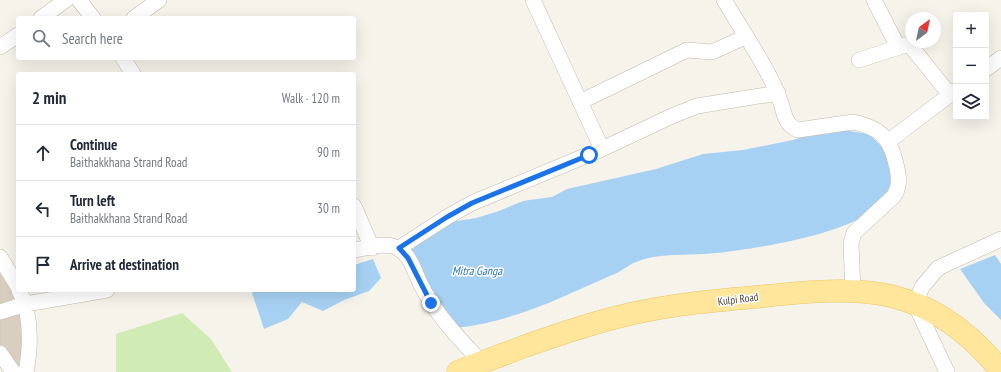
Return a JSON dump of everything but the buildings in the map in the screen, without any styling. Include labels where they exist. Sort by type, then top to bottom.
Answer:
[{"type":"main road","name":"Kulpi Road","points":[[458,372],[555,335],[631,314],[729,299],[795,292],[854,292],[890,296],[915,304],[945,318],[972,338],[1001,371]]},
{"type":"street","points":[[44,16],[66,0]]},
{"type":"street","points":[[79,0],[91,16]]},
{"type":"street","points":[[137,16],[159,0]]},
{"type":"street","points":[[532,0],[602,149]]},
{"type":"street","points":[[724,0],[778,93],[787,123],[798,130],[853,122],[872,128],[889,142],[893,149],[899,181],[898,189],[894,196],[854,233],[851,243],[854,292]]},
{"type":"street","points":[[874,0],[898,47]]},
{"type":"street","points":[[0,47],[16,36]]},
{"type":"street","points":[[580,102],[688,50],[712,52],[745,37]]},
{"type":"street","points":[[859,60],[908,44],[953,93],[889,142]]},
{"type":"street","points":[[989,67],[1001,58]]},
{"type":"street","points":[[124,60],[132,72]]},
{"type":"street","points":[[399,248],[447,217],[472,203],[602,149],[672,116],[697,106],[778,93]]},
{"type":"street","points":[[356,211],[372,248]]},
{"type":"street","points":[[947,372],[915,304],[922,287],[938,268],[1001,239]]},
{"type":"street","points":[[356,250],[387,245],[399,248],[408,258],[421,285],[446,323],[481,362]]},
{"type":"street","points":[[0,257],[16,284]]},
{"type":"street","points":[[20,292],[26,304],[30,335],[26,372]]},
{"type":"street","points":[[0,312],[26,304],[96,292]]},
{"type":"street","points":[[0,353],[13,372]]},
{"type":"green space","points":[[182,313],[211,339],[232,372],[116,372],[116,334]]},
{"type":"water","name":"Mitra Ganga","points":[[830,128],[869,134],[887,152],[890,185],[879,206],[846,225],[825,232],[756,248],[645,259],[633,263],[615,274],[536,308],[496,321],[455,328],[430,298],[411,250],[444,223],[476,218],[499,211],[523,201],[552,197],[567,189],[656,169],[703,154],[743,150],[793,140]]},
{"type":"water","points":[[995,255],[1001,264],[1001,320],[984,303],[960,269]]},
{"type":"water","points":[[373,259],[381,278],[369,291],[344,300],[323,311],[302,302],[288,319],[264,329],[252,292],[356,292],[356,264]]},
{"type":"route","points":[[431,303],[408,258],[399,248],[447,217],[472,203],[589,155]]}]
